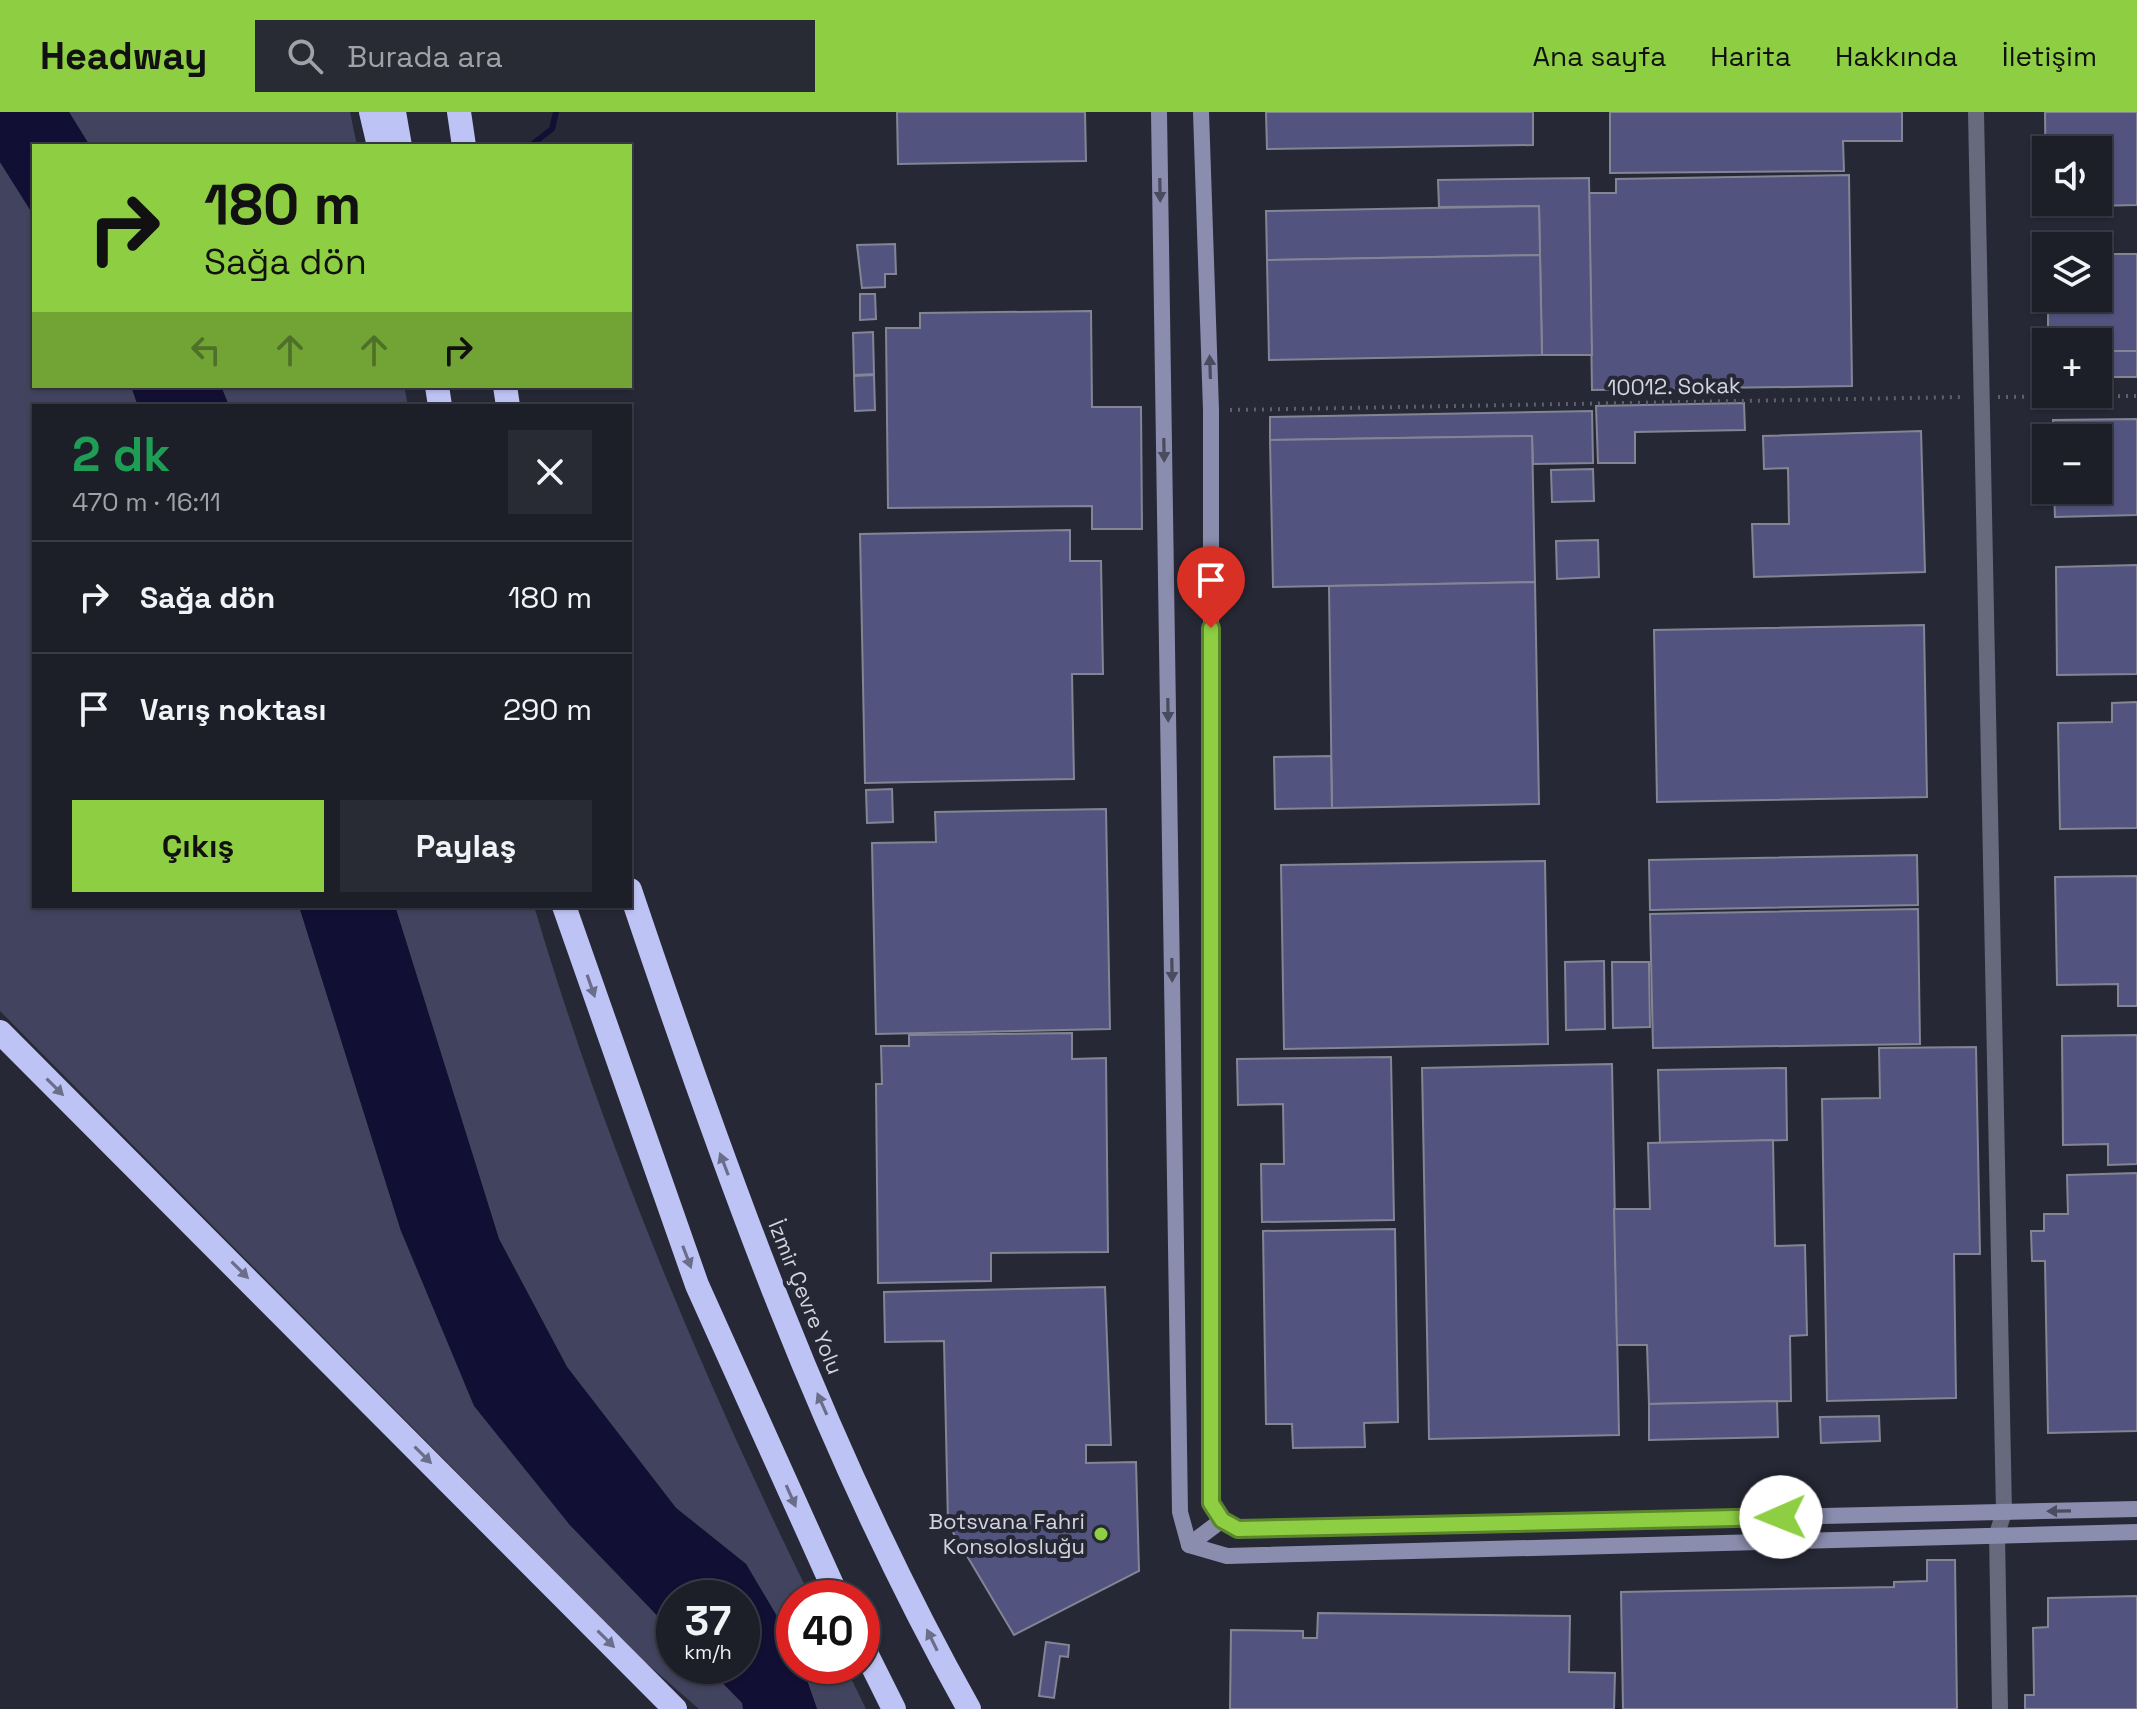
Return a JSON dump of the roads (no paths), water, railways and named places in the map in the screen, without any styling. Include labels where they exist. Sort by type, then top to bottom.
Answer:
[{"type":"highway","points":[[371,112],[379,144]]},
{"type":"highway","points":[[394,112],[400,144]]},
{"type":"highway","name":"İzmir Çevre Yolu","points":[[632,896],[715,1143],[768,1276],[878,1529],[969,1709]]},
{"type":"highway","points":[[565,908],[697,1285],[830,1580]]},
{"type":"highway","points":[[0,1032],[675,1709]]},
{"type":"highway","points":[[880,1681],[894,1709]]},
{"type":"street","points":[[1159,112],[1180,1512],[1189,1545]]},
{"type":"street","points":[[1201,112],[1211,410],[1211,1503],[1222,1520],[1238,1529],[2137,1509]]},
{"type":"street","points":[[1976,112],[2004,1512],[1997,1534],[2000,1709]]},
{"type":"street","points":[[1189,1545],[1222,1520]]},
{"type":"street","points":[[1189,1545],[1227,1556],[2137,1532]]},
{"type":"waterway","points":[[533,144],[552,129],[556,112]]},
{"type":"place","name":"Botsvana Fahri Konsolosluğu","points":[[1101,1534]]}]
